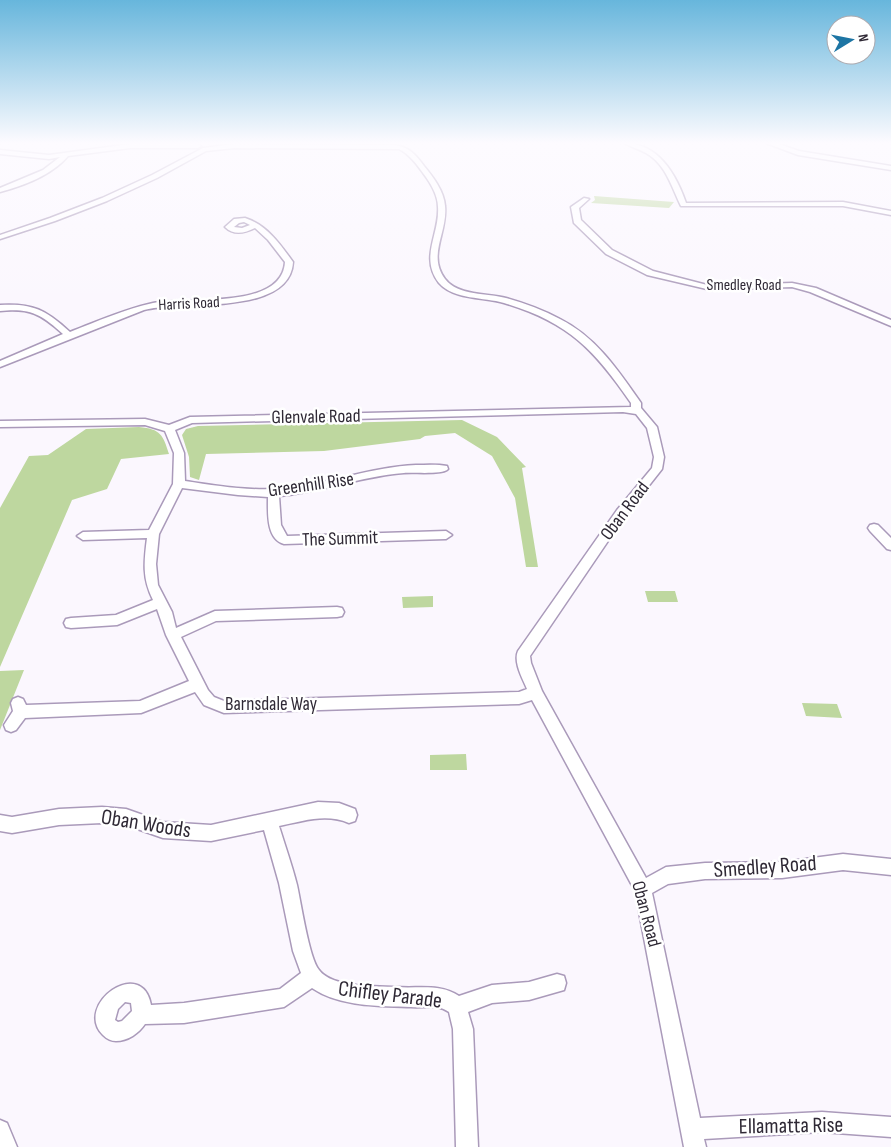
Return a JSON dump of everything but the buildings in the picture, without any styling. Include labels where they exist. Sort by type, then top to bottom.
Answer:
[{"type":"street","points":[[0,237],[78,210],[109,197]]},
{"type":"street","name":"Oban Road","points":[[439,197],[442,205],[440,226],[432,247],[435,272],[445,285],[456,290],[504,300],[542,314],[589,341],[610,365],[636,403],[636,409],[642,413],[654,432],[659,457],[657,470],[621,513],[523,655],[524,663],[536,693],[584,784],[618,841],[642,889],[694,1138]]},
{"type":"street","points":[[680,197],[683,205],[843,204],[891,213]]},
{"type":"street","name":"Smedley Road","points":[[586,200],[575,207],[577,221],[610,252],[650,273],[711,288],[792,285],[813,290],[891,323]]},
{"type":"street","name":"Harris Road","points":[[0,364],[69,335],[158,304],[231,302],[247,299],[271,289],[286,276],[289,262],[263,229],[255,225]]},
{"type":"street","points":[[0,308],[25,307],[42,312],[69,335]]},
{"type":"street","name":"Glenvale Road","points":[[169,429],[190,420],[636,409]]},
{"type":"street","points":[[0,424],[145,422],[158,424],[169,429]]},
{"type":"street","name":"Barnsdale Way","points":[[169,429],[179,453],[179,484],[153,534],[150,564],[152,585],[159,603],[165,612],[173,635],[198,684],[209,701],[224,707],[519,698],[536,693]]},
{"type":"street","name":"Greenhill Rise","points":[[179,484],[239,492],[274,493],[314,488],[382,472],[407,469],[443,469]]},
{"type":"street","name":"The Summit","points":[[274,493],[277,531],[279,537],[289,541],[446,535]]},
{"type":"street","points":[[874,528],[891,546]]},
{"type":"street","points":[[81,536],[153,534]]},
{"type":"street","points":[[68,624],[118,620],[159,603]]},
{"type":"street","points":[[173,635],[215,616],[337,612]]},
{"type":"street","points":[[11,725],[19,708],[141,707],[198,684]]},
{"type":"street","name":"Oban Woods","points":[[0,823],[12,825],[59,817],[102,815],[126,817],[164,830],[211,833],[270,822],[318,810],[340,810],[348,815]]},
{"type":"street","name":"Chifley Parade","points":[[270,822],[288,883],[302,952],[312,976],[330,989],[348,993],[412,998],[444,997],[457,1006],[463,1029],[467,1147]]},
{"type":"street","name":"Smedley Road","points":[[642,889],[666,876],[705,871],[782,870],[842,862],[891,867]]},
{"type":"street","points":[[140,1015],[184,1013],[284,998],[312,976]]},
{"type":"street","points":[[457,1006],[492,994],[529,991],[557,983]]},
{"type":"street","name":"Ellamatta Rise","points":[[694,1138],[822,1122],[891,1127]]},
{"type":"street","points":[[0,1130],[6,1147]]},
{"type":"green space","points":[[594,197],[601,197],[674,202],[669,208],[591,203],[595,200]]},
{"type":"green space","points":[[462,420],[497,437],[526,467],[522,468],[538,567],[526,567],[515,498],[492,456],[455,433],[324,451],[206,454],[199,480],[190,477],[189,457],[182,435],[186,429],[198,426]]},
{"type":"green space","points":[[139,427],[157,431],[163,438],[169,454],[121,459],[107,489],[72,500],[0,667],[0,508],[29,456],[48,455],[86,429]]},
{"type":"green space","points":[[645,591],[675,591],[678,602],[648,602]]},
{"type":"green space","points":[[433,596],[433,607],[403,608],[402,597]]},
{"type":"green space","points":[[24,670],[0,730],[0,671]]},
{"type":"green space","points":[[802,703],[837,704],[842,718],[806,716]]},
{"type":"green space","points":[[466,754],[467,770],[430,770],[430,755]]}]
